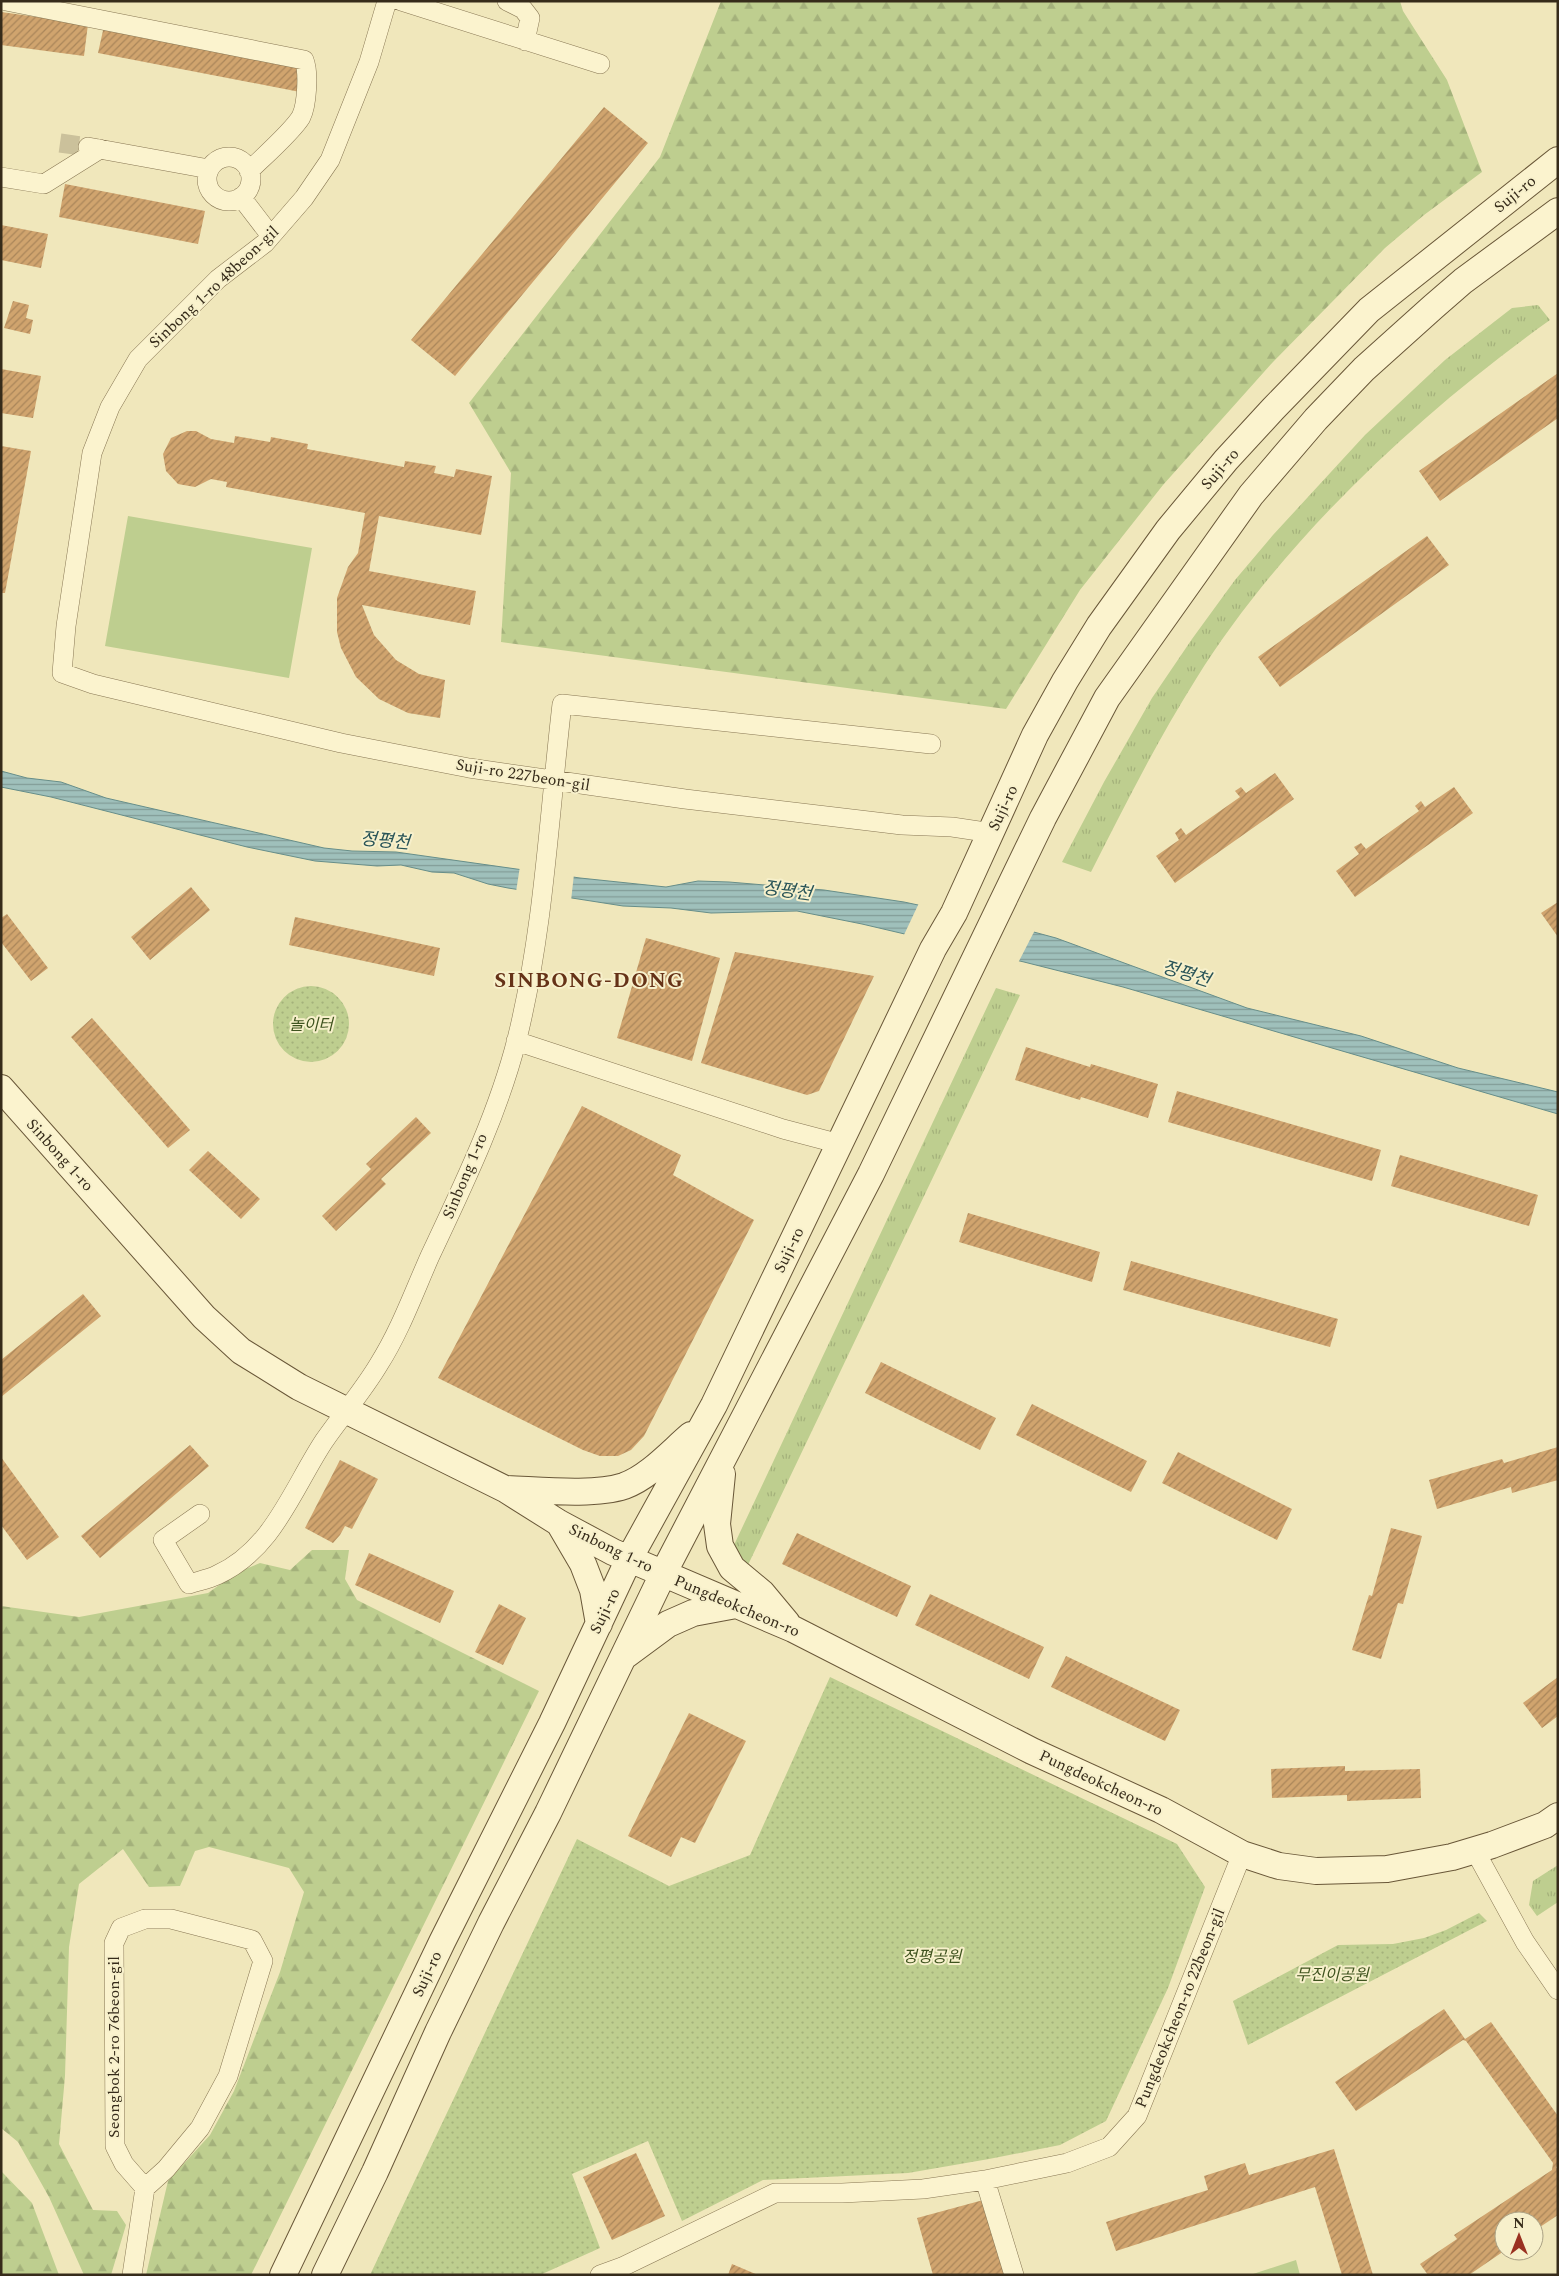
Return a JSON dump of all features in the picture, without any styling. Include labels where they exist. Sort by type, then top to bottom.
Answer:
[{"type":"main road","name":"Suji-ro","points":[[282,2275],[442,1942],[552,1723],[630,1559],[701,1427],[933,949],[954,913],[1035,736],[1064,681],[1099,626],[1168,530],[1253,431],[1306,373],[1369,310],[1558,160]]},
{"type":"main road","points":[[325,2275],[375,2172],[442,2024],[491,1923],[548,1814],[663,1574],[871,1174],[1026,857],[1042,818],[1107,698],[1251,495],[1316,419],[1364,369],[1464,281],[1558,211],[1535,178]]},
{"type":"main road","name":"Sinbong 1-ro","points":[[1,1088],[181,1292],[222,1335],[263,1366],[347,1412],[506,1489],[560,1523],[663,1574]]},
{"type":"main road","points":[[506,1489],[585,1491],[608,1490],[625,1486],[647,1472],[701,1427]]},
{"type":"main road","points":[[724,1456],[717,1524],[720,1546],[732,1568],[762,1593],[793,1629]]},
{"type":"main road","points":[[560,1523],[582,1564],[593,1590],[598,1624]]},
{"type":"main road","name":"Pungdeokcheon-ro","points":[[663,1574],[793,1629],[1032,1751],[1161,1810],[1242,1854],[1279,1866],[1316,1871],[1387,1869],[1452,1858],[1474,1849],[1510,1839],[1545,1825],[1558,1816]]},
{"type":"main road","points":[[623,1657],[668,1624],[693,1613],[736,1605]]},
{"type":"street","points":[[6,1],[304,60],[307,67],[307,83],[301,116],[249,171]]},
{"type":"street","name":"Sinbong 1-ro 48beon-gil","points":[[62,673],[66,626],[92,453],[110,407],[138,359],[218,279],[271,236],[304,198],[330,160],[369,62],[387,1]]},
{"type":"street","points":[[401,1],[600,64]]},
{"type":"street","points":[[507,1],[523,9],[530,18],[525,41]]},
{"type":"street","points":[[1,177],[44,184],[94,148],[209,169]]},
{"type":"street","points":[[226,157],[240,160],[249,171],[250,185],[241,197],[227,201],[214,195],[207,182],[209,169],[220,159],[226,157]]},
{"type":"street","points":[[241,197],[271,236]]},
{"type":"street","name":"Suji-ro 227beon-gil","points":[[62,673],[102,686],[341,743],[469,768],[553,781],[902,825],[952,827],[992,833]]},
{"type":"street","points":[[553,781],[562,704],[931,744]]},
{"type":"street","name":"Sinbong 1-ro","points":[[200,1514],[163,1540],[189,1584],[218,1575],[268,1535],[299,1487],[324,1441],[347,1412],[380,1363],[451,1212],[493,1112],[516,1041],[538,924],[553,781]]},
{"type":"street","points":[[516,1041],[783,1129],[840,1144]]},
{"type":"street","points":[[1474,1849],[1525,1942],[1558,1990]]},
{"type":"street","name":"Pungdeokcheon-ro 22beon-gil","points":[[600,2275],[625,2271],[776,2192],[842,2193],[923,2189],[985,2180],[1067,2163],[1109,2147],[1137,2116],[1242,1854]]},
{"type":"street","name":"Seongbok 2-ro 76beon-gil","points":[[145,1919],[171,1919],[252,1940],[263,1961],[228,2076],[200,2128],[166,2169],[145,2188],[124,2164],[115,2146],[114,1943],[121,1928],[145,1919]]},
{"type":"street","points":[[985,2180],[1014,2275]]},
{"type":"street","points":[[132,2275],[145,2188]]},
{"type":"green space","points":[[721,1],[1400,1],[1403,11],[1447,80],[1482,172],[1424,215],[1385,248],[1273,362],[1163,485],[1080,590],[1006,709],[501,642],[511,473],[469,403],[660,157]]},
{"type":"green space","points":[[1538,305],[1550,320],[1451,396],[1403,439],[1356,483],[1269,578],[1230,628],[1182,702],[1141,774],[1091,872],[1062,862],[1104,782],[1152,698],[1235,580],[1273,535],[1365,435],[1445,360],[1512,308]]},
{"type":"green space","points":[[128,516],[312,548],[289,678],[105,646]]},
{"type":"green space","name":"놀이터","points":[[311,986],[326,989],[338,997],[346,1009],[349,1024],[346,1039],[338,1051],[326,1059],[311,1062],[296,1059],[284,1051],[276,1039],[273,1024],[276,1009],[284,997],[296,989]]},
{"type":"green space","points":[[996,988],[1020,995],[747,1567],[734,1545]]},
{"type":"green space","points":[[312,1550],[349,1550],[345,1579],[357,1600],[539,1691],[251,2275],[146,2275],[168,2181],[210,2135],[234,2091],[280,1972],[304,1892],[289,1868],[209,1847],[195,1851],[180,1886],[149,1887],[123,1849],[79,1884],[69,1947],[65,2076],[59,2144],[93,2210],[117,2211],[126,2225],[111,2275],[84,2275],[49,2197],[18,2142],[1,2128],[1,1606],[79,1617],[208,1593],[236,1573],[260,1563],[290,1570]]},
{"type":"green space","name":"정평공원","points":[[830,1677],[1177,1844],[1205,1887],[1168,1988],[1106,2121],[1060,2145],[908,2173],[763,2180],[682,2221],[648,2141],[572,2174],[600,2248],[540,2275],[370,2275],[577,1839],[669,1886],[750,1855]]},
{"type":"green space","points":[[1558,1865],[1558,1902],[1537,1916],[1529,1905],[1533,1881]]},
{"type":"green space","name":"무진이공원","points":[[1479,1913],[1487,1921],[1248,2045],[1233,2001],[1338,1945],[1393,1944],[1424,1938],[1446,1930]]},
{"type":"green space","points":[[1,2171],[32,2203],[59,2275],[1,2275]]},
{"type":"green space","points":[[1296,2260],[1300,2275],[1250,2275]]},
{"type":"water","name":"정평천","points":[[1,771],[27,778],[61,782],[106,798],[324,848],[396,852],[580,878],[666,887],[698,881],[824,890],[904,902],[993,921],[1056,938],[1247,1008],[1361,1036],[1458,1068],[1558,1092],[1558,1114],[1123,987],[862,924],[797,911],[711,913],[671,908],[623,906],[508,888],[454,873],[432,872],[401,865],[377,866],[315,861],[247,847],[51,797],[1,787]]},
{"type":"pier","points":[[520,866],[574,874],[571,901],[516,892]]},
{"type":"pier","points":[[919,903],[1035,930],[1018,963],[903,937]]},
{"type":"building","points":[[1,12],[88,24],[84,56],[1,45]]},
{"type":"building","points":[[104,26],[304,65],[300,92],[98,53]]},
{"type":"building","points":[[604,107],[648,143],[455,376],[411,340]]},
{"type":"building","points":[[65,184],[205,211],[198,244],[59,217]]},
{"type":"building","points":[[1,225],[48,234],[41,268],[1,260]]},
{"type":"building","points":[[13,301],[29,305],[26,318],[33,320],[30,334],[4,328]]},
{"type":"building","points":[[1,369],[41,376],[33,418],[1,413]]},
{"type":"building","points":[[1558,373],[1558,418],[1440,501],[1419,471]]},
{"type":"building","points":[[187,431],[196,431],[211,439],[234,443],[235,436],[270,442],[271,437],[308,444],[307,449],[404,467],[405,461],[436,466],[434,473],[454,477],[456,469],[492,476],[481,535],[379,516],[369,571],[476,591],[470,625],[362,605],[374,635],[396,660],[419,674],[445,680],[440,718],[408,713],[379,699],[356,677],[341,648],[337,632],[337,598],[348,567],[358,553],[365,513],[226,487],[227,482],[211,479],[195,487],[178,484],[166,471],[163,454],[171,438]]},
{"type":"building","points":[[1,446],[31,451],[5,593],[1,593]]},
{"type":"building","points":[[1427,536],[1449,565],[1280,687],[1258,657]]},
{"type":"building","points":[[1275,773],[1294,799],[1175,883],[1156,856],[1179,840],[1175,833],[1181,828],[1186,835],[1240,797],[1235,791],[1241,787],[1246,793]]},
{"type":"building","points":[[1454,787],[1473,813],[1355,897],[1336,871],[1359,854],[1354,847],[1361,843],[1366,849],[1419,811],[1415,806],[1421,801],[1425,807]]},
{"type":"building","points":[[191,887],[210,910],[150,960],[131,937]]},
{"type":"building","points":[[1558,902],[1558,937],[1541,913]]},
{"type":"building","points":[[7,914],[48,968],[31,981],[1,942],[1,918]]},
{"type":"building","points":[[295,917],[440,948],[434,976],[289,945]]},
{"type":"building","points":[[646,938],[720,958],[692,1061],[617,1038]]},
{"type":"building","points":[[735,952],[874,976],[819,1091],[807,1095],[701,1063]]},
{"type":"building","points":[[92,1018],[190,1130],[168,1148],[71,1037]]},
{"type":"building","points":[[1026,1047],[1090,1067],[1091,1064],[1158,1084],[1148,1118],[1081,1097],[1080,1100],[1015,1080]]},
{"type":"building","points":[[1177,1091],[1381,1150],[1372,1181],[1168,1122]]},
{"type":"building","points":[[582,1106],[681,1155],[673,1175],[754,1220],[644,1436],[631,1450],[618,1456],[600,1456],[583,1450],[438,1378]]},
{"type":"building","points":[[416,1117],[431,1133],[381,1179],[386,1184],[336,1231],[322,1216],[371,1169],[366,1164]]},
{"type":"building","points":[[208,1151],[260,1199],[241,1219],[189,1170]]},
{"type":"building","points":[[1400,1155],[1538,1195],[1529,1226],[1391,1186]]},
{"type":"building","points":[[968,1213],[1100,1252],[1092,1282],[959,1242]]},
{"type":"building","points":[[1131,1261],[1338,1319],[1330,1347],[1123,1290]]},
{"type":"building","points":[[83,1294],[101,1316],[1,1397],[1,1360]]},
{"type":"building","points":[[881,1362],[996,1418],[980,1450],[865,1393]]},
{"type":"building","points":[[1032,1404],[1147,1461],[1131,1492],[1016,1435]]},
{"type":"building","points":[[190,1445],[209,1466],[100,1558],[81,1536]]},
{"type":"building","points":[[1558,1447],[1558,1480],[1512,1493],[1511,1487],[1437,1509],[1429,1480],[1502,1459],[1504,1463]]},
{"type":"building","points":[[1178,1452],[1292,1509],[1277,1540],[1162,1483]]},
{"type":"building","points":[[1,1457],[59,1537],[27,1560],[1,1525]]},
{"type":"building","points":[[340,1460],[378,1479],[352,1529],[345,1526],[333,1543],[305,1528]]},
{"type":"building","points":[[1391,1528],[1422,1536],[1403,1604],[1398,1603],[1381,1659],[1352,1650],[1369,1595],[1372,1596]]},
{"type":"building","points":[[797,1533],[911,1586],[897,1617],[782,1564]]},
{"type":"building","points":[[369,1553],[454,1591],[440,1623],[355,1585]]},
{"type":"building","points":[[930,1594],[1044,1647],[1029,1679],[915,1625]]},
{"type":"building","points":[[499,1604],[526,1618],[503,1665],[475,1652]]},
{"type":"building","points":[[1066,1656],[1180,1710],[1165,1741],[1051,1687]]},
{"type":"building","points":[[1558,1677],[1558,1716],[1542,1728],[1523,1703]]},
{"type":"building","points":[[689,1713],[746,1741],[695,1843],[681,1837],[671,1857],[628,1836]]},
{"type":"building","points":[[1345,1766],[1345,1771],[1420,1769],[1421,1798],[1347,1801],[1347,1795],[1272,1798],[1271,1769]]},
{"type":"building","points":[[1444,2009],[1465,2039],[1491,2022],[1558,2116],[1558,2166],[1556,2167],[1558,2170],[1558,2215],[1544,2224],[1544,2211],[1494,2211],[1494,2258],[1469,2275],[1428,2275],[1420,2264],[1457,2239],[1454,2235],[1552,2170],[1553,2163],[1466,2041],[1463,2040],[1356,2111],[1335,2082]]},
{"type":"building","points":[[1334,2149],[1373,2275],[1342,2275],[1315,2187],[1116,2251],[1106,2222],[1208,2190],[1204,2176],[1245,2163],[1249,2175]]},
{"type":"building","points":[[636,2153],[665,2216],[612,2240],[583,2177]]},
{"type":"building","points":[[987,2199],[1008,2275],[933,2275],[917,2218]]},
{"type":"building","points":[[732,2264],[758,2275],[728,2275]]},
{"type":"tunnel","points":[[60,143],[88,147]]},
{"type":"district","name":"SINBONG-DONG","points":[[589,981]]}]
